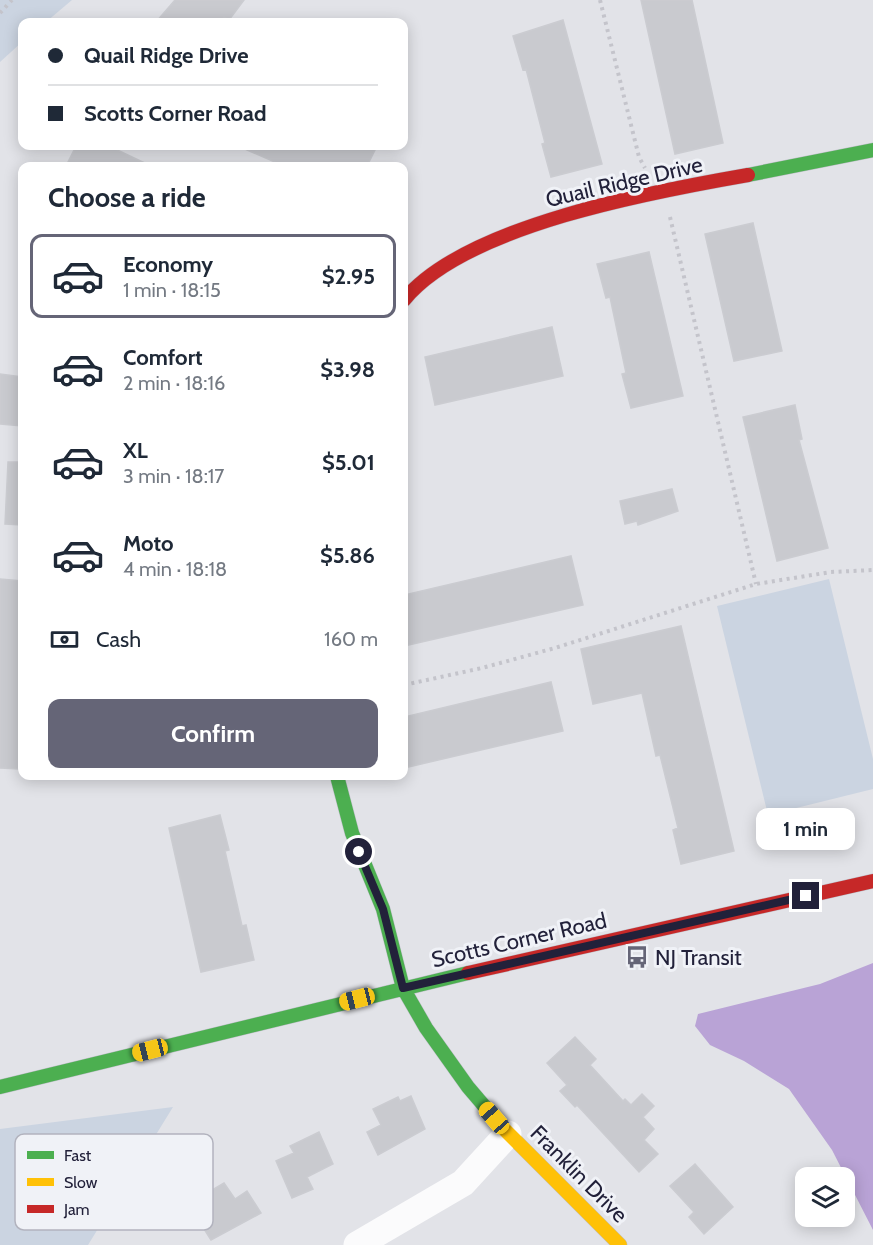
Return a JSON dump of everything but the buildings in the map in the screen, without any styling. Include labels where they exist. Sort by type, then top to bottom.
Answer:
[{"type":"street","name":"Quail Ridge Drive","points":[[408,294],[445,266],[510,233],[563,215],[659,192],[873,150]]},
{"type":"street","points":[[338,780],[351,833],[383,909],[403,988]]},
{"type":"street","name":"Scotts Corner Road","points":[[0,1087],[403,988],[873,881]]},
{"type":"street","name":"Franklin Drive","points":[[403,988],[426,1028],[468,1087],[508,1134],[620,1245]]},
{"type":"street","points":[[357,1245],[463,1183],[508,1134]]},
{"type":"path","points":[[0,13],[12,0]]},
{"type":"path","points":[[600,0],[639,157],[669,213],[756,584]]},
{"type":"path","points":[[408,684],[482,668],[555,648],[756,584],[831,572],[873,570]]},
{"type":"shaded area","points":[[0,0],[72,0],[51,18],[18,18],[18,46],[0,62]]},
{"type":"shaded area","points":[[829,579],[873,759],[873,789],[768,815],[717,606]]},
{"type":"shaded area","points":[[873,963],[873,1230],[855,1195],[855,1167],[841,1167],[832,1150],[789,1089],[744,1061],[710,1045],[695,1026],[698,1014],[820,984]]},
{"type":"shaded area","points":[[173,1107],[156,1134],[15,1134],[15,1230],[97,1230],[88,1245],[0,1245],[0,1129]]},
{"type":"traffic: fast","points":[[748,175],[873,150]]},
{"type":"traffic: fast","points":[[338,780],[352,833],[383,909],[403,988],[426,1028],[468,1087],[503,1128]]},
{"type":"traffic: fast","points":[[0,1087],[468,973]]},
{"type":"traffic: slow","points":[[503,1128],[620,1245]]},
{"type":"traffic: jam","points":[[408,296],[433,274],[471,251],[515,232],[564,215],[615,202],[748,175]]},
{"type":"traffic: jam","points":[[468,973],[873,881]]},
{"type":"place","name":"NJ Transit","points":[[637,957]]},
{"type":"route","points":[[359,852],[383,909],[403,988],[806,896]]}]
